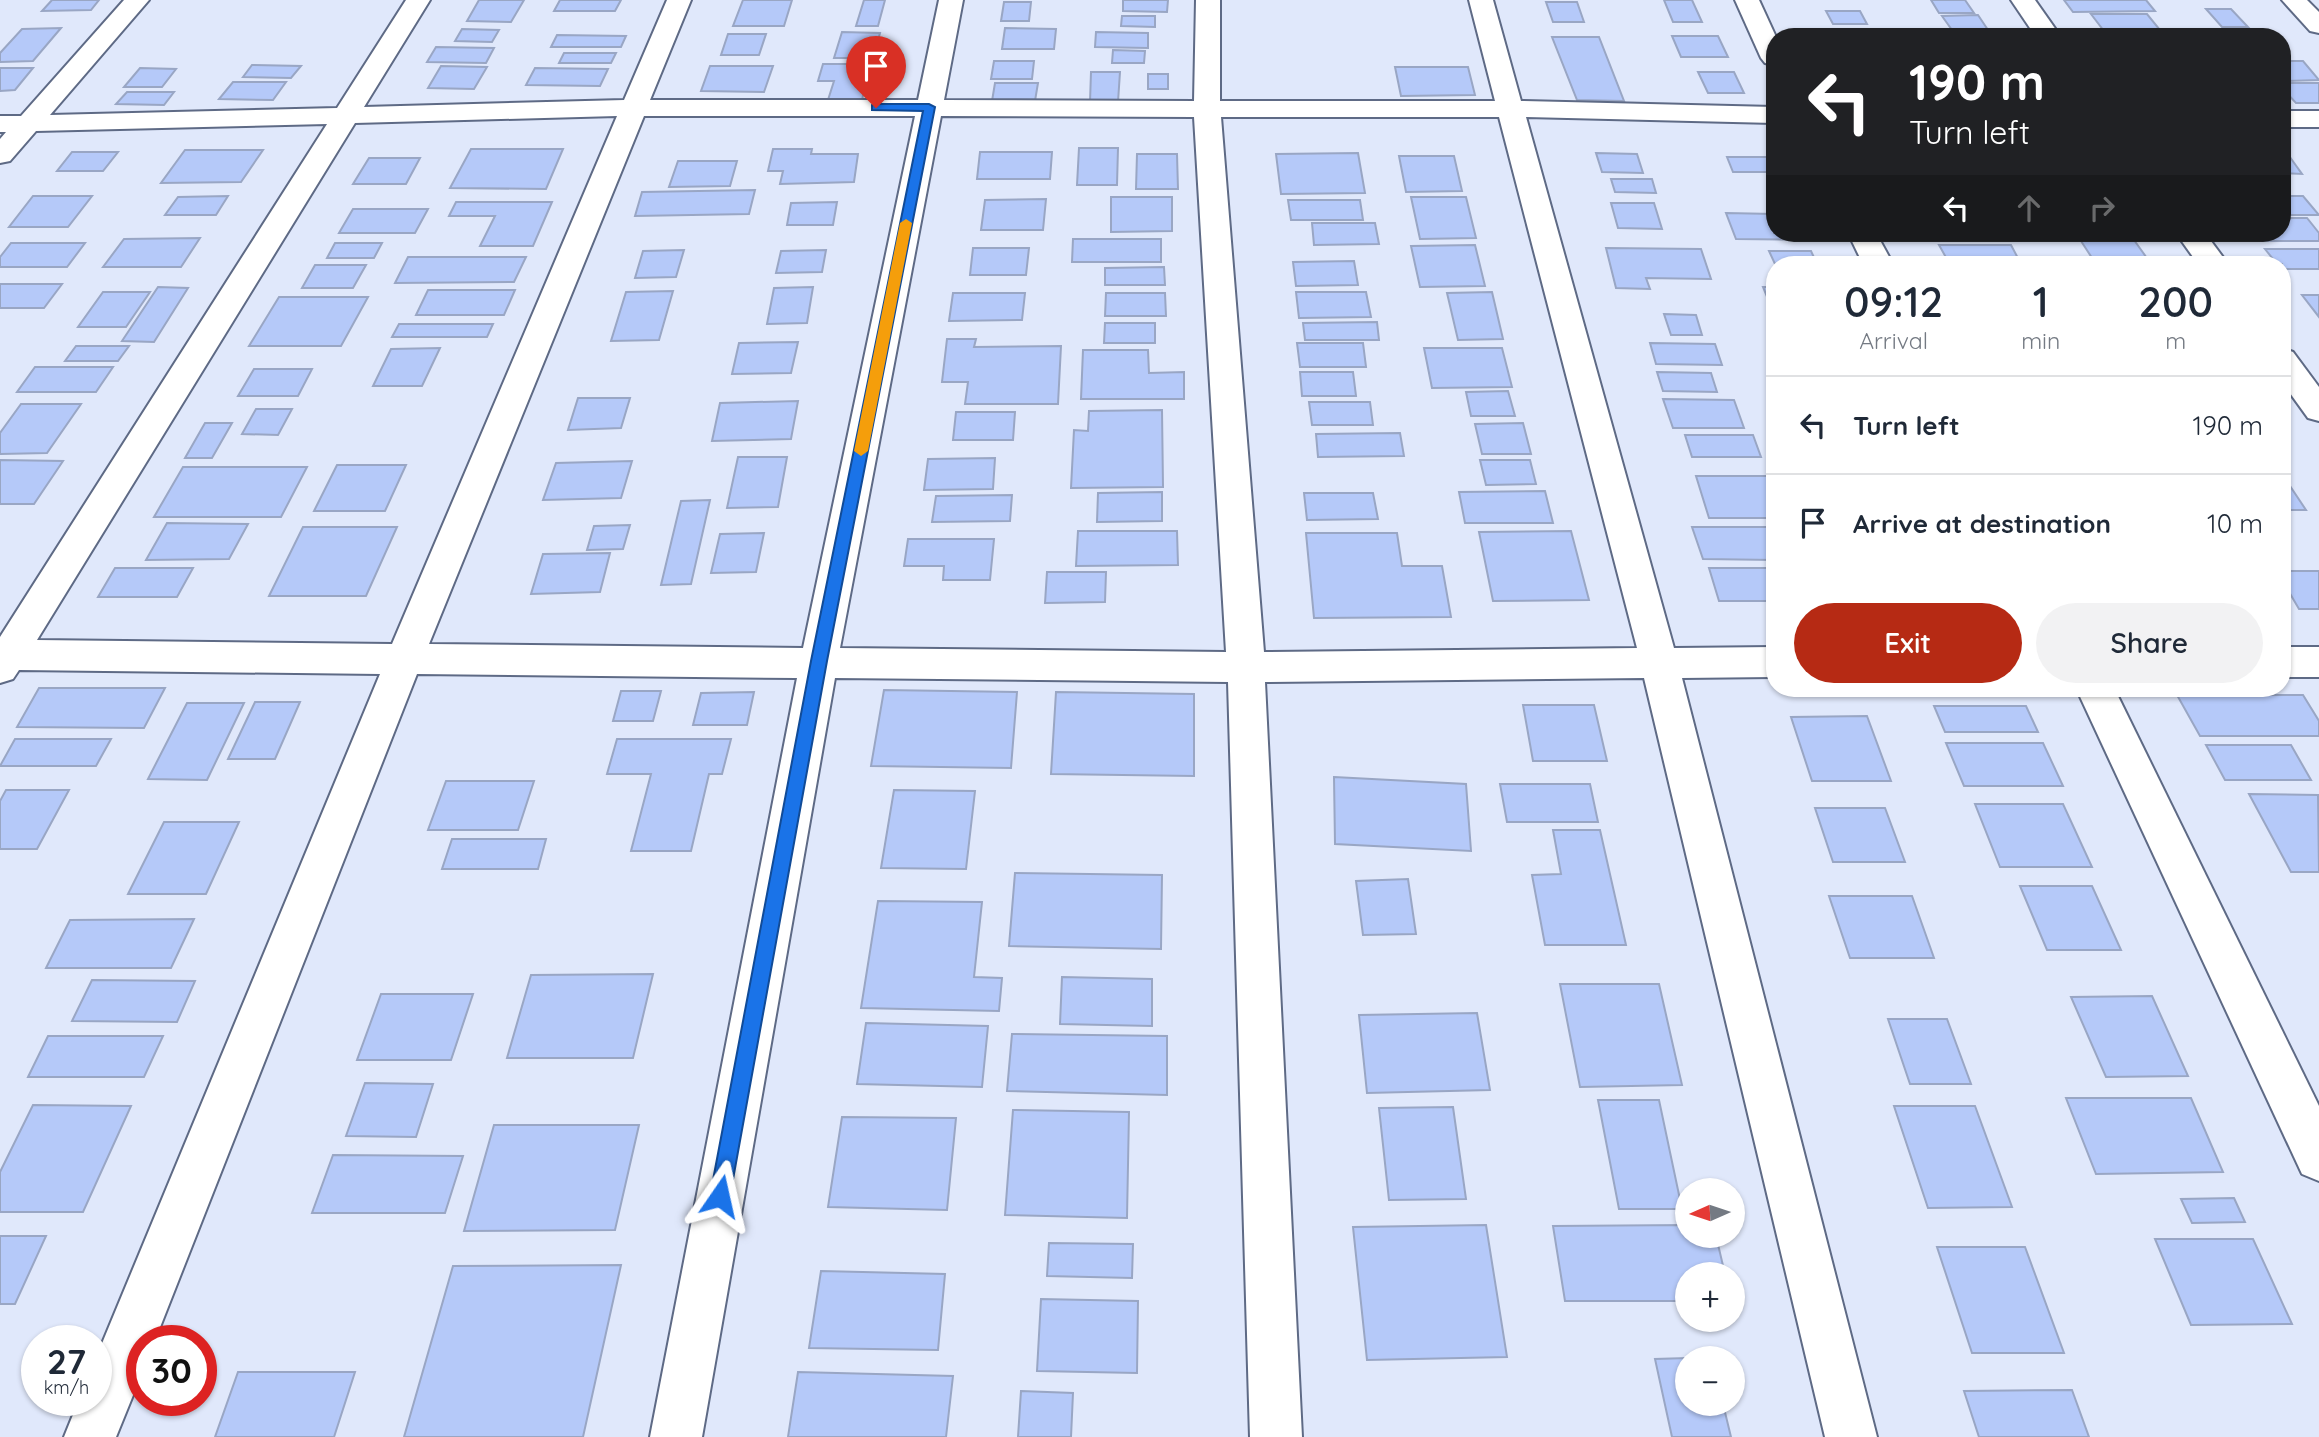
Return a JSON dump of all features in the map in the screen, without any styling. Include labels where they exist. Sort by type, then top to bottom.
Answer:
[{"type":"street","points":[[0,155],[136,0]]},
{"type":"street","points":[[3,659],[418,0]]},
{"type":"street","points":[[90,1437],[404,660],[679,0]]},
{"type":"street","points":[[676,1437],[819,661],[951,0]]},
{"type":"street","points":[[1208,0],[1207,109],[1246,667],[1276,1437]]},
{"type":"street","points":[[1481,0],[1659,662],[1851,1437]]},
{"type":"street","points":[[1747,0],[1766,41]]},
{"type":"street","points":[[2023,0],[2043,28]]},
{"type":"street","points":[[2294,0],[2319,26]]},
{"type":"street","points":[[0,124],[634,108],[1510,109],[1766,115]]},
{"type":"street","points":[[2291,119],[2319,119]]},
{"type":"street","points":[[2291,371],[2319,410]]},
{"type":"street","points":[[3,659],[819,661],[1246,667],[1766,662]]},
{"type":"street","points":[[2291,662],[2319,662]]},
{"type":"street","points":[[2099,697],[2319,1157]]},
{"type":"building","points":[[52,0],[99,0],[91,10],[42,11]]},
{"type":"building","points":[[479,0],[524,0],[511,22],[467,21]]},
{"type":"building","points":[[560,0],[621,0],[615,11],[554,11]]},
{"type":"building","points":[[743,0],[792,0],[784,26],[733,26]]},
{"type":"building","points":[[864,0],[885,0],[878,26],[856,26]]},
{"type":"building","points":[[1123,0],[1168,0],[1167,12],[1123,11]]},
{"type":"building","points":[[1664,0],[1692,0],[1702,22],[1673,22]]},
{"type":"building","points":[[1931,0],[1965,0],[1974,13],[1939,13]]},
{"type":"building","points":[[2064,0],[2146,0],[2155,11],[2073,12]]},
{"type":"building","points":[[1004,2],[1031,2],[1029,21],[1001,21]]},
{"type":"building","points":[[1546,2],[1577,2],[1584,22],[1553,22]]},
{"type":"building","points":[[2206,9],[2231,9],[2248,27],[2222,27]]},
{"type":"building","points":[[1826,11],[1860,11],[1867,24],[1833,24]]},
{"type":"building","points":[[2091,14],[2147,14],[2158,28],[2102,28]]},
{"type":"building","points":[[1978,15],[1987,28],[1951,28],[1942,16]]},
{"type":"building","points":[[1122,16],[1155,16],[1155,27],[1121,26]]},
{"type":"building","points":[[61,28],[33,61],[0,62],[0,53],[22,29]]},
{"type":"building","points":[[1005,28],[1056,29],[1054,49],[1002,49]]},
{"type":"building","points":[[462,29],[499,30],[492,42],[455,41]]},
{"type":"building","points":[[842,32],[880,33],[873,58],[834,58]]},
{"type":"building","points":[[1096,32],[1148,33],[1148,48],[1095,47]]},
{"type":"building","points":[[728,34],[766,34],[759,55],[721,55]]},
{"type":"building","points":[[557,35],[626,36],[621,47],[551,47]]},
{"type":"building","points":[[1672,36],[1718,36],[1728,57],[1681,57]]},
{"type":"building","points":[[1552,37],[1599,37],[1624,101],[1577,100]]},
{"type":"building","points":[[436,47],[494,48],[486,63],[427,62]]},
{"type":"building","points":[[1113,50],[1145,51],[1144,63],[1112,63]]},
{"type":"building","points":[[564,53],[616,53],[611,63],[559,63]]},
{"type":"building","points":[[994,61],[1034,61],[1032,79],[991,79]]},
{"type":"building","points":[[2291,61],[2303,61],[2319,80],[2291,81]]},
{"type":"building","points":[[823,64],[888,64],[884,82],[866,82],[862,100],[828,100],[834,81],[818,81]]},
{"type":"building","points":[[252,65],[301,66],[291,78],[243,77]]},
{"type":"building","points":[[441,66],[487,67],[474,89],[428,88]]},
{"type":"building","points":[[710,66],[773,66],[764,92],[701,91]]},
{"type":"building","points":[[1395,67],[1468,67],[1475,95],[1401,96]]},
{"type":"building","points":[[0,68],[33,68],[15,90],[0,91]]},
{"type":"building","points":[[140,68],[176,69],[162,87],[124,87]]},
{"type":"building","points":[[535,68],[608,69],[600,86],[526,85]]},
{"type":"building","points":[[1091,72],[1120,72],[1118,102],[1090,102]]},
{"type":"building","points":[[1698,72],[1734,72],[1744,93],[1708,93]]},
{"type":"building","points":[[1148,74],[1168,74],[1168,89],[1148,89]]},
{"type":"building","points":[[233,82],[286,82],[273,100],[219,99]]},
{"type":"building","points":[[995,83],[1038,83],[1035,101],[992,101]]},
{"type":"building","points":[[2291,83],[2319,83],[2319,103],[2296,103],[2291,98]]},
{"type":"building","points":[[127,92],[174,92],[164,105],[116,104]]},
{"type":"building","points":[[1079,148],[1118,148],[1117,185],[1077,185]]},
{"type":"building","points":[[471,149],[563,149],[546,189],[450,188]]},
{"type":"building","points":[[773,149],[812,149],[811,154],[858,154],[854,182],[780,184],[783,171],[768,171]]},
{"type":"building","points":[[185,150],[263,150],[241,182],[161,183]]},
{"type":"building","points":[[72,152],[118,152],[103,171],[57,171]]},
{"type":"building","points":[[980,152],[1052,152],[1050,179],[977,179]]},
{"type":"building","points":[[1358,153],[1365,193],[1281,194],[1276,154]]},
{"type":"building","points":[[1596,153],[1637,154],[1643,173],[1602,172]]},
{"type":"building","points":[[1137,154],[1177,154],[1178,189],[1136,189]]},
{"type":"building","points":[[1399,156],[1454,156],[1462,191],[1406,192]]},
{"type":"building","points":[[1727,157],[1766,157],[1766,172],[1733,172]]},
{"type":"building","points":[[369,158],[420,158],[406,184],[353,184]]},
{"type":"building","points":[[2291,159],[2302,174],[2291,173]]},
{"type":"building","points":[[678,161],[737,161],[730,186],[669,187]]},
{"type":"building","points":[[1611,179],[1652,179],[1656,193],[1615,192]]},
{"type":"building","points":[[755,190],[749,214],[635,216],[642,192]]},
{"type":"building","points":[[33,196],[92,196],[68,227],[9,227]]},
{"type":"building","points":[[228,196],[216,215],[165,215],[178,197]]},
{"type":"building","points":[[2291,196],[2303,196],[2319,215],[2291,215]]},
{"type":"building","points":[[1111,197],[1172,197],[1172,231],[1111,232]]},
{"type":"building","points":[[1411,197],[1466,197],[1476,238],[1420,239]]},
{"type":"building","points":[[1046,199],[1043,230],[981,230],[985,200]]},
{"type":"building","points":[[1288,200],[1360,200],[1363,220],[1291,220]]},
{"type":"building","points":[[456,202],[552,202],[533,246],[480,246],[495,216],[449,216]]},
{"type":"building","points":[[837,202],[833,225],[787,225],[791,203]]},
{"type":"building","points":[[1611,203],[1654,203],[1662,229],[1618,228]]},
{"type":"building","points":[[353,209],[428,209],[415,233],[339,233]]},
{"type":"building","points":[[1726,213],[1766,214],[1766,239],[1736,239]]},
{"type":"building","points":[[2291,218],[2307,218],[2319,233],[2319,241],[2291,241]]},
{"type":"building","points":[[1312,223],[1375,223],[1379,244],[1314,245]]},
{"type":"building","points":[[200,238],[181,267],[103,267],[124,239]]},
{"type":"building","points":[[1073,239],[1161,239],[1161,262],[1072,262]]},
{"type":"building","points":[[2082,242],[2135,242],[2145,256],[2091,256]]},
{"type":"building","points":[[11,243],[85,243],[67,267],[0,267],[0,257]]},
{"type":"building","points":[[335,243],[382,243],[374,258],[327,258]]},
{"type":"building","points":[[1475,245],[1485,286],[1420,287],[1411,246]]},
{"type":"building","points":[[1939,245],[2011,245],[2017,256],[1945,256]]},
{"type":"building","points":[[973,248],[1029,248],[1026,275],[970,275]]},
{"type":"building","points":[[1606,248],[1701,249],[1711,279],[1646,278],[1650,289],[1616,288]]},
{"type":"building","points":[[2265,249],[2319,249],[2319,269],[2291,269],[2291,256],[2271,256]]},
{"type":"building","points":[[684,250],[676,277],[635,278],[643,251]]},
{"type":"building","points":[[826,250],[822,272],[776,273],[781,251]]},
{"type":"building","points":[[1769,251],[1811,251],[1813,256],[1771,256]]},
{"type":"building","points":[[408,257],[526,257],[514,282],[395,283]]},
{"type":"building","points":[[1354,261],[1358,285],[1296,286],[1293,262]]},
{"type":"building","points":[[315,265],[366,265],[353,288],[302,288]]},
{"type":"building","points":[[1164,267],[1165,285],[1105,285],[1105,268]]},
{"type":"building","points":[[0,284],[62,284],[44,308],[0,308]]},
{"type":"building","points":[[158,287],[188,288],[154,342],[122,341]]},
{"type":"building","points":[[813,287],[807,323],[767,324],[774,288]]},
{"type":"building","points":[[428,290],[515,290],[504,315],[416,315]]},
{"type":"building","points":[[673,291],[659,340],[611,341],[626,292]]},
{"type":"building","points":[[103,292],[150,292],[126,327],[78,327]]},
{"type":"building","points":[[1296,292],[1366,292],[1371,317],[1299,318]]},
{"type":"building","points":[[1492,292],[1503,339],[1458,340],[1447,293]]},
{"type":"building","points":[[953,293],[1025,293],[1022,320],[949,321]]},
{"type":"building","points":[[1106,293],[1165,293],[1166,316],[1105,316]]},
{"type":"building","points":[[2302,295],[2319,295],[2319,317]]},
{"type":"building","points":[[279,297],[368,297],[341,346],[249,346]]},
{"type":"building","points":[[1664,314],[1696,315],[1702,335],[1671,335]]},
{"type":"building","points":[[1377,322],[1379,340],[1305,340],[1303,323]]},
{"type":"building","points":[[1105,323],[1155,323],[1155,343],[1104,343]]},
{"type":"building","points":[[399,324],[493,324],[487,337],[392,337]]},
{"type":"building","points":[[947,339],[976,339],[974,347],[1061,346],[1058,404],[965,404],[968,382],[942,382]]},
{"type":"building","points":[[798,342],[791,373],[732,374],[739,343]]},
{"type":"building","points":[[1297,343],[1363,343],[1366,367],[1300,367]]},
{"type":"building","points":[[1650,343],[1715,344],[1722,365],[1656,364]]},
{"type":"building","points":[[76,346],[129,346],[118,361],[65,361]]},
{"type":"building","points":[[440,348],[422,386],[373,386],[391,349]]},
{"type":"building","points":[[1424,348],[1502,348],[1512,387],[1432,388]]},
{"type":"building","points":[[1083,350],[1148,350],[1149,373],[1184,372],[1184,399],[1081,399]]},
{"type":"building","points":[[35,367],[113,367],[96,392],[17,392]]},
{"type":"building","points":[[254,369],[312,369],[298,396],[238,396]]},
{"type":"building","points":[[1300,372],[1353,372],[1356,396],[1302,396]]},
{"type":"building","points":[[1657,372],[1711,373],[1717,392],[1663,391]]},
{"type":"building","points":[[1508,391],[1515,416],[1471,416],[1466,392]]},
{"type":"building","points":[[578,398],[630,398],[621,428],[568,430]]},
{"type":"building","points":[[1663,399],[1734,400],[1744,428],[1673,428]]},
{"type":"building","points":[[798,401],[791,439],[712,441],[720,403]]},
{"type":"building","points":[[1309,402],[1370,402],[1373,425],[1312,425]]},
{"type":"building","points":[[21,404],[81,404],[47,453],[0,454],[0,433]]},
{"type":"building","points":[[256,409],[292,409],[278,435],[242,434]]},
{"type":"building","points":[[1162,410],[1163,487],[1071,488],[1074,430],[1088,431],[1089,411]]},
{"type":"building","points":[[956,412],[1015,412],[1013,440],[953,440]]},
{"type":"building","points":[[205,423],[232,423],[212,458],[185,458]]},
{"type":"building","points":[[1523,423],[1531,454],[1482,454],[1475,424]]},
{"type":"building","points":[[1400,433],[1404,456],[1318,457],[1316,434]]},
{"type":"building","points":[[1685,435],[1753,435],[1761,457],[1692,457]]},
{"type":"building","points":[[738,457],[787,457],[778,507],[727,508]]},
{"type":"building","points":[[995,458],[993,489],[924,490],[928,459]]},
{"type":"building","points":[[0,460],[63,461],[34,504],[0,504]]},
{"type":"building","points":[[1480,460],[1530,460],[1536,484],[1486,485]]},
{"type":"building","points":[[632,461],[621,498],[543,500],[556,463]]},
{"type":"building","points":[[337,465],[406,465],[385,511],[314,511]]},
{"type":"building","points":[[183,467],[307,467],[281,517],[154,517]]},
{"type":"building","points":[[1696,476],[1766,476],[1766,518],[1709,518]]},
{"type":"building","points":[[2291,488],[2306,510],[2291,510]]},
{"type":"building","points":[[1545,491],[1553,523],[1465,523],[1459,492]]},
{"type":"building","points":[[1162,492],[1162,521],[1097,522],[1098,493]]},
{"type":"building","points":[[1304,493],[1373,493],[1378,519],[1307,520]]},
{"type":"building","points":[[1012,495],[1010,521],[932,522],[936,496]]},
{"type":"building","points":[[710,500],[691,584],[661,585],[681,501]]},
{"type":"building","points":[[167,523],[248,524],[229,559],[146,560]]},
{"type":"building","points":[[630,525],[623,549],[587,550],[594,526]]},
{"type":"building","points":[[303,527],[397,527],[366,596],[269,596]]},
{"type":"building","points":[[1692,527],[1766,527],[1766,560],[1703,559]]},
{"type":"building","points":[[1078,531],[1177,531],[1178,565],[1076,566]]},
{"type":"building","points":[[1571,531],[1589,600],[1493,601],[1479,532]]},
{"type":"building","points":[[764,533],[756,572],[711,573],[720,534]]},
{"type":"building","points":[[1306,533],[1397,533],[1402,566],[1442,566],[1451,617],[1314,618]]},
{"type":"building","points":[[908,539],[994,539],[990,580],[943,580],[944,566],[904,566]]},
{"type":"building","points":[[610,553],[600,592],[531,594],[543,554]]},
{"type":"building","points":[[115,568],[193,568],[177,597],[98,597]]},
{"type":"building","points":[[1709,568],[1766,568],[1766,601],[1719,601]]},
{"type":"building","points":[[2291,571],[2319,571],[2319,609],[2299,609],[2291,595]]},
{"type":"building","points":[[1047,572],[1106,572],[1105,602],[1045,603]]},
{"type":"building","points":[[39,688],[165,688],[144,728],[17,727]]},
{"type":"building","points":[[884,690],[1017,692],[1011,768],[871,766]]},
{"type":"building","points":[[621,691],[661,691],[653,721],[613,721]]},
{"type":"building","points":[[754,692],[747,725],[693,725],[701,693]]},
{"type":"building","points":[[1056,692],[1194,694],[1194,776],[1051,774]]},
{"type":"building","points":[[2303,695],[2319,721],[2319,736],[2200,736],[2178,697]]},
{"type":"building","points":[[255,702],[300,702],[275,759],[228,759]]},
{"type":"building","points":[[187,703],[244,703],[207,780],[148,779]]},
{"type":"building","points":[[1523,705],[1594,705],[1607,761],[1533,761]]},
{"type":"building","points":[[1934,706],[2026,706],[2038,732],[1945,732]]},
{"type":"building","points":[[1867,716],[1891,781],[1812,781],[1791,717]]},
{"type":"building","points":[[15,739],[111,739],[96,766],[0,766]]},
{"type":"building","points":[[617,739],[731,739],[722,774],[709,774],[691,851],[631,851],[651,774],[607,774]]},
{"type":"building","points":[[1946,743],[2043,743],[2063,786],[1964,786]]},
{"type":"building","points":[[2206,745],[2291,745],[2311,780],[2225,780]]},
{"type":"building","points":[[1334,777],[1466,784],[1471,851],[1335,844]]},
{"type":"building","points":[[446,781],[534,781],[518,830],[428,830]]},
{"type":"building","points":[[1500,784],[1590,784],[1598,822],[1507,822]]},
{"type":"building","points":[[6,790],[69,790],[37,849],[0,849],[0,801]]},
{"type":"building","points":[[894,790],[975,791],[966,869],[881,868]]},
{"type":"building","points":[[2249,794],[2318,795],[2319,872],[2291,872]]},
{"type":"building","points":[[1975,804],[2063,804],[2092,867],[2000,867]]},
{"type":"building","points":[[1815,808],[1885,808],[1905,862],[1833,862]]},
{"type":"building","points":[[164,822],[239,822],[206,894],[128,894]]},
{"type":"building","points":[[1553,830],[1600,830],[1626,945],[1545,945],[1532,875],[1561,874]]},
{"type":"building","points":[[452,839],[546,839],[538,869],[442,869]]},
{"type":"building","points":[[1015,873],[1162,875],[1161,949],[1009,946]]},
{"type":"building","points":[[1408,879],[1416,934],[1363,935],[1356,881]]},
{"type":"building","points":[[2020,886],[2092,886],[2121,950],[2047,950]]},
{"type":"building","points":[[1829,896],[1912,896],[1934,958],[1850,958]]},
{"type":"building","points":[[878,901],[982,902],[974,977],[1002,978],[999,1011],[861,1008]]},
{"type":"building","points":[[194,919],[171,968],[46,968],[70,920]]},
{"type":"building","points":[[653,974],[633,1058],[507,1058],[531,975]]},
{"type":"building","points":[[1062,977],[1152,979],[1152,1026],[1060,1024]]},
{"type":"building","points":[[92,980],[195,981],[177,1022],[72,1021]]},
{"type":"building","points":[[1560,984],[1659,984],[1682,1085],[1580,1087]]},
{"type":"building","points":[[381,994],[473,994],[451,1060],[357,1060]]},
{"type":"building","points":[[2152,996],[2188,1076],[2106,1077],[2071,997]]},
{"type":"building","points":[[1477,1013],[1490,1090],[1367,1093],[1359,1015]]},
{"type":"building","points":[[1888,1019],[1947,1019],[1971,1084],[1910,1084]]},
{"type":"building","points":[[866,1023],[988,1026],[982,1087],[857,1084]]},
{"type":"building","points":[[1012,1034],[1167,1036],[1167,1095],[1007,1091]]},
{"type":"building","points":[[48,1036],[163,1036],[144,1077],[28,1077]]},
{"type":"building","points":[[365,1083],[433,1084],[416,1137],[346,1136]]},
{"type":"building","points":[[2066,1098],[2191,1098],[2223,1172],[2096,1174]]},
{"type":"building","points":[[1598,1100],[1659,1100],[1675,1178],[1675,1209],[1619,1209]]},
{"type":"building","points":[[33,1105],[131,1106],[83,1212],[0,1212],[0,1172]]},
{"type":"building","points":[[1894,1106],[1975,1106],[2012,1207],[1928,1208]]},
{"type":"building","points":[[1453,1107],[1466,1199],[1389,1200],[1379,1108]]},
{"type":"building","points":[[1013,1110],[1129,1112],[1127,1218],[1005,1215]]},
{"type":"building","points":[[842,1117],[956,1118],[947,1210],[828,1207]]},
{"type":"building","points":[[494,1125],[639,1125],[615,1230],[464,1231]]},
{"type":"building","points":[[333,1155],[463,1156],[445,1213],[312,1213]]},
{"type":"building","points":[[2234,1198],[2245,1222],[2192,1223],[2181,1199]]},
{"type":"building","points":[[1486,1225],[1507,1357],[1367,1360],[1353,1227]]},
{"type":"building","points":[[1675,1225],[1675,1248],[1719,1248],[1722,1262],[1675,1262],[1675,1301],[1565,1301],[1553,1226]]},
{"type":"building","points":[[0,1236],[46,1236],[15,1304],[0,1304]]},
{"type":"building","points":[[2155,1239],[2253,1239],[2292,1324],[2191,1325]]},
{"type":"building","points":[[1049,1243],[1133,1244],[1132,1278],[1047,1276]]},
{"type":"building","points":[[1937,1247],[2025,1247],[2064,1353],[1972,1353]]},
{"type":"building","points":[[621,1265],[583,1437],[404,1437],[453,1266]]},
{"type":"building","points":[[821,1271],[945,1274],[938,1350],[809,1348]]},
{"type":"building","points":[[1041,1299],[1138,1301],[1137,1373],[1037,1371]]},
{"type":"building","points":[[1675,1358],[1675,1416],[1726,1416],[1731,1437],[1672,1437],[1655,1359]]},
{"type":"building","points":[[238,1372],[355,1372],[334,1437],[215,1437]]},
{"type":"building","points":[[798,1372],[953,1376],[946,1437],[788,1437]]},
{"type":"building","points":[[2072,1390],[2089,1437],[1979,1437],[1964,1391]]},
{"type":"building","points":[[1021,1391],[1073,1393],[1071,1437],[1018,1437]]},
{"type":"slow traffic","points":[[861,451],[906,223]]},
{"type":"route","points":[[720,1196],[819,661],[929,107],[876,108]]}]
